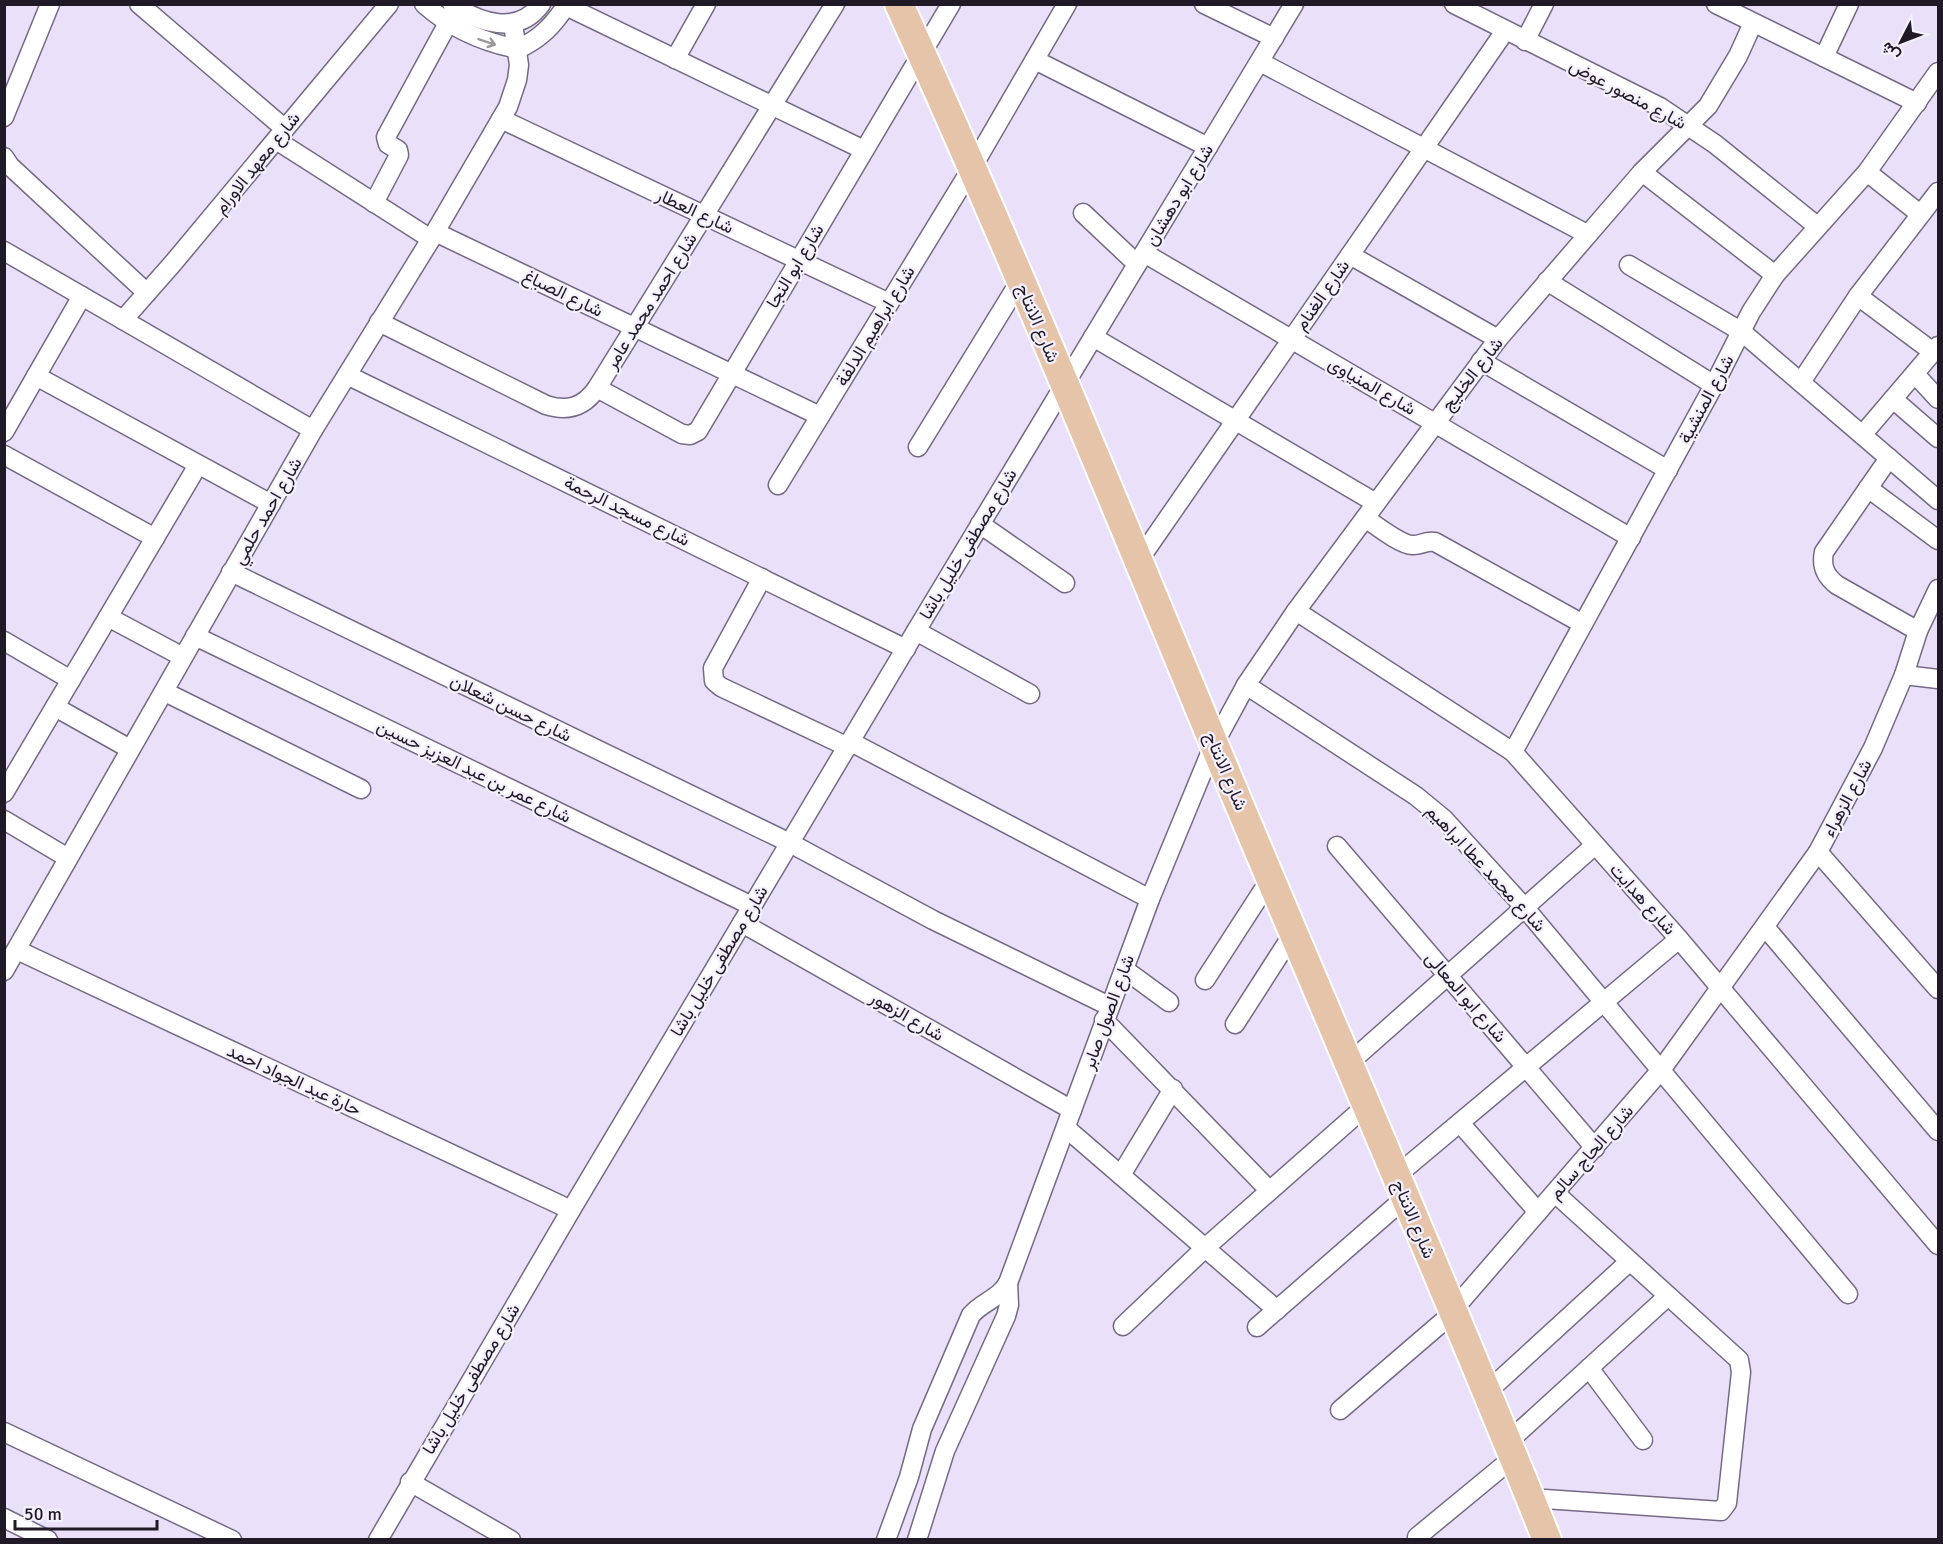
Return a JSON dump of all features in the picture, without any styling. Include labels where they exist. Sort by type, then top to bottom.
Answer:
[{"type":"main road","name":"شارع الانتاج","points":[[899,4],[973,166],[1400,1187],[1488,1390],[1547,1539]]},
{"type":"street","points":[[4,117],[51,4]]},
{"type":"street","name":"شارع الصباغ","points":[[139,4],[280,134],[374,203],[433,236],[820,416]]},
{"type":"street","name":"شارع معهد الاورام","points":[[123,320],[389,4]]},
{"type":"street","points":[[424,4],[448,23],[475,38],[518,49],[529,44],[549,28],[566,5],[864,150]]},
{"type":"street","points":[[452,4],[484,20],[499,24],[513,24],[528,18],[541,4]]},
{"type":"street","points":[[675,59],[706,4]]},
{"type":"street","name":"شارع احمد محمد عامر","points":[[379,322],[546,405],[557,409],[569,409],[580,405],[590,398],[597,388],[834,4]]},
{"type":"street","name":"شارع ابو النجا","points":[[597,388],[682,434],[690,435],[698,431],[951,4]]},
{"type":"street","name":"شارع ابراهيم الدلفة","points":[[778,485],[973,166],[1067,4]]},
{"type":"street","points":[[1204,4],[1274,38]]},
{"type":"street","name":"شارع ابو دهشان","points":[[1064,385],[1294,4]]},
{"type":"street","name":"شارع منصور عوض","points":[[1454,4],[1631,91],[1689,125],[1817,226]]},
{"type":"street","points":[[1525,40],[1544,4]]},
{"type":"street","points":[[1716,4],[1917,103]]},
{"type":"street","points":[[1824,57],[1849,4]]},
{"type":"street","points":[[374,203],[399,155],[398,150],[388,144],[386,137],[448,23]]},
{"type":"street","name":"شارع الخليج","points":[[1214,744],[1246,685],[1296,611],[1434,423],[1546,281],[1642,172],[1708,105],[1725,81],[1753,23]]},
{"type":"street","name":"شارع احمد حلمي","points":[[4,971],[130,749],[165,692],[231,572],[508,107],[516,87],[519,65],[513,24]]},
{"type":"street","name":"شارع الغنام","points":[[1139,560],[1505,31]]},
{"type":"street","points":[[1035,60],[1208,147]]},
{"type":"street","points":[[1260,62],[1587,234]]},
{"type":"street","name":"شارع المنشية","points":[[1513,752],[1668,470],[1762,292],[1774,275],[1867,172],[1938,72]]},
{"type":"street","name":"شارع العطار","points":[[501,119],[890,303]]},
{"type":"street","points":[[4,157],[10,166],[147,293]]},
{"type":"street","points":[[1642,172],[1774,275]]},
{"type":"street","points":[[1801,382],[1858,296],[1931,206],[1867,172]]},
{"type":"street","name":"شارع المنياوى","points":[[1083,213],[1140,258],[1291,339],[1631,538]]},
{"type":"street","points":[[4,251],[314,430]]},
{"type":"street","points":[[1350,255],[1498,339]]},
{"type":"street","points":[[1629,265],[1742,332],[1938,500]]},
{"type":"street","points":[[918,447],[1020,280]]},
{"type":"street","points":[[1546,281],[1714,385]]},
{"type":"street","points":[[4,432],[82,296]]},
{"type":"street","points":[[1858,296],[1936,349],[1863,434]]},
{"type":"street","points":[[1093,337],[1235,421],[1370,510],[1407,544],[1435,542],[1583,624]]},
{"type":"street","points":[[1481,361],[1668,470]]},
{"type":"street","points":[[1915,374],[1938,399]]},
{"type":"street","name":"شارع مسجد الرحمة","points":[[347,375],[906,649]]},
{"type":"street","points":[[36,376],[271,504]]},
{"type":"street","name":"شارع مصطفى خليل باشا","points":[[378,1539],[571,1210],[1064,385]]},
{"type":"street","points":[[1893,399],[1938,438]]},
{"type":"street","points":[[4,455],[155,538]]},
{"type":"street","points":[[1889,458],[1824,552],[1822,561],[1829,579],[1837,585],[1918,632]]},
{"type":"street","points":[[4,793],[198,465]]},
{"type":"street","points":[[1868,488],[1938,540]]},
{"type":"street","points":[[980,525],[1065,583]]},
{"type":"street","name":"شارع حسن شعلان","points":[[231,572],[790,843],[1107,1013],[1173,1089],[1269,1190]]},
{"type":"street","points":[[762,578],[713,668],[714,681],[721,687],[849,745],[1150,899]]},
{"type":"street","name":"شارع الزهراء","points":[[1721,989],[1818,852],[1864,765],[1904,675],[1918,632],[1938,589]]},
{"type":"street","name":"شارع هدايت","points":[[1296,611],[1513,752],[1679,939],[1938,1245]]},
{"type":"street","points":[[108,617],[183,657]]},
{"type":"street","points":[[916,631],[1030,694]]},
{"type":"street","name":"شارع عمر بن عبد العزيز حسين","points":[[195,636],[752,906]]},
{"type":"street","points":[[4,641],[71,680]]},
{"type":"street","points":[[1904,675],[1938,680]]},
{"type":"street","name":"شارع محمد عطا ابراهيم","points":[[1246,685],[1431,807],[1444,819],[1525,908],[1848,1294]]},
{"type":"street","points":[[165,692],[362,789]]},
{"type":"street","points":[[55,707],[130,749]]},
{"type":"street","name":"شارع الصول صابر","points":[[886,1539],[909,1477],[922,1429],[971,1315],[984,1304],[999,1296],[1008,1283],[1150,899],[1214,744]]},
{"type":"street","points":[[4,819],[68,858]]},
{"type":"street","points":[[1349,1063],[1595,845]]},
{"type":"street","name":"شارع ابو المعالى","points":[[1337,846],[1595,1148]]},
{"type":"street","points":[[1818,852],[1938,989]]},
{"type":"street","points":[[1204,980],[1271,878]]},
{"type":"street","name":"شارع الزهور","points":[[742,923],[1072,1110]]},
{"type":"street","points":[[1765,927],[1938,1131]]},
{"type":"street","points":[[1235,1024],[1294,932]]},
{"type":"street","points":[[1257,1327],[1400,1187],[1460,1123],[1679,939]]},
{"type":"street","name":"حارة عبد الجواد احمد","points":[[17,950],[571,1210]]},
{"type":"street","points":[[1124,969],[1169,1002]]},
{"type":"street","name":"شارع الحاج سالم","points":[[1340,1410],[1454,1311],[1662,1070],[1721,989]]},
{"type":"street","points":[[1121,1175],[1173,1089]]},
{"type":"street","points":[[1123,1326],[1269,1190],[1367,1105]]},
{"type":"street","points":[[1460,1123],[1538,1212]]},
{"type":"street","points":[[1066,1128],[1276,1310]]},
{"type":"street","points":[[1530,1498],[1721,1511],[1727,1503],[1741,1372],[1739,1360],[1555,1193]]},
{"type":"street","points":[[1488,1390],[1630,1261]]},
{"type":"street","name":"شارع الصول صابر","points":[[917,1539],[945,1451],[1006,1316],[1009,1305],[1008,1283]]},
{"type":"street","points":[[1416,1537],[1511,1449],[1589,1368],[1668,1296]]},
{"type":"street","points":[[1589,1368],[1643,1440]]},
{"type":"street","points":[[4,1431],[232,1539]]},
{"type":"street","points":[[410,1482],[511,1539]]},
{"type":"street","points":[[4,1518],[48,1539]]}]
